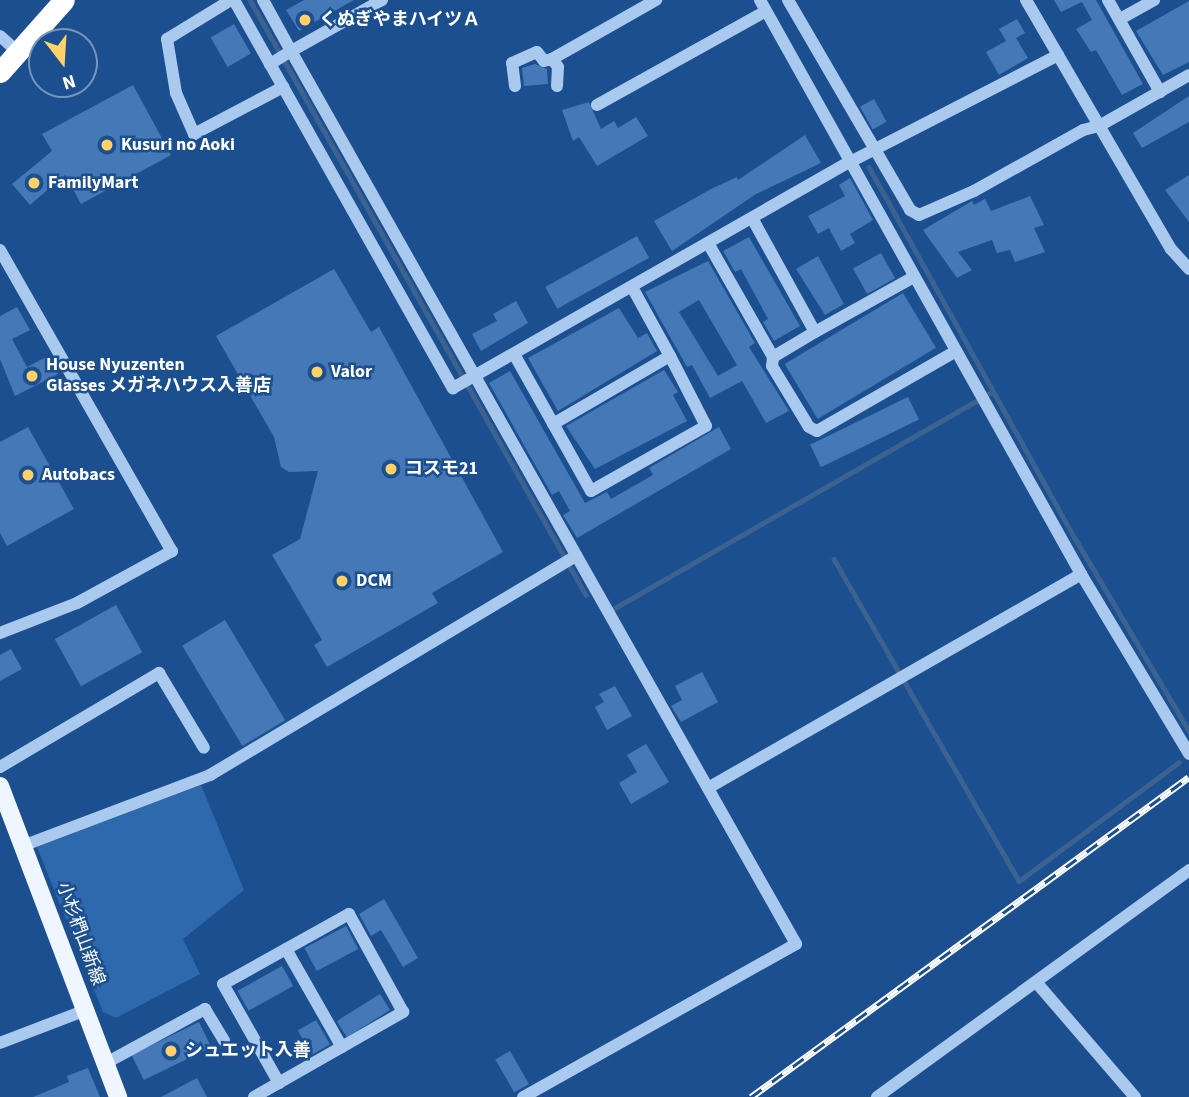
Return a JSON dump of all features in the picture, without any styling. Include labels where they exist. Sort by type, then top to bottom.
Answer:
[{"type":"highway","points":[[0,72],[64,0]]},
{"type":"main road","name":"小杉椚山新線","points":[[0,786],[25,845],[118,1097]]},
{"type":"street","points":[[283,87],[194,134],[176,93],[167,39],[233,0],[270,64],[283,87],[453,388],[850,162],[1058,55]]},
{"type":"street","points":[[264,0],[796,944],[523,1097]]},
{"type":"street","points":[[270,64],[382,0]]},
{"type":"street","points":[[515,86],[512,63],[537,52],[544,61],[552,59],[656,0]]},
{"type":"street","points":[[788,0],[910,210],[919,215],[974,191],[1083,130],[1099,126],[1189,75]]},
{"type":"street","points":[[1026,0],[1171,249],[1189,269]]},
{"type":"street","points":[[1108,0],[1160,92]]},
{"type":"street","points":[[1119,19],[1154,0]]},
{"type":"street","points":[[597,105],[763,6],[1081,575],[1189,754]]},
{"type":"street","points":[[0,36],[18,52]]},
{"type":"street","points":[[552,59],[558,67],[557,86]]},
{"type":"street","points":[[752,218],[815,332]]},
{"type":"street","points":[[708,243],[773,357],[772,366],[803,417],[817,431],[956,351]]},
{"type":"street","points":[[0,250],[173,551],[77,603],[0,633]]},
{"type":"street","points":[[773,357],[914,276]]},
{"type":"street","points":[[514,354],[591,491],[706,426],[632,288]]},
{"type":"street","points":[[553,424],[670,356]]},
{"type":"street","points":[[25,845],[210,775],[576,556]]},
{"type":"street","points":[[708,788],[1081,575]]},
{"type":"street","points":[[0,767],[159,673],[204,748]]},
{"type":"street","points":[[877,1097],[1189,870]]},
{"type":"street","points":[[254,1097],[279,1083],[403,1012],[349,914],[223,984],[279,1083]]},
{"type":"street","points":[[286,949],[342,1047]]},
{"type":"street","points":[[1036,982],[1135,1097]]},
{"type":"street","points":[[106,1063],[205,1009],[224,1041]]},
{"type":"street","points":[[0,1043],[86,1010]]},
{"type":"shaded area","points":[[201,785],[244,890],[183,939],[200,974],[116,1018],[103,1012],[37,847]]},
{"type":"building","name":"くぬぎやまハイツＡ","points":[[304,0],[354,0],[299,31],[286,10]]},
{"type":"building","points":[[1054,0],[1096,0],[1143,84],[1122,95],[1096,50],[1091,52],[1076,29],[1092,20],[1082,2],[1061,12]]},
{"type":"building","points":[[1189,1],[1189,62],[1163,75],[1136,31]]},
{"type":"building","points":[[1017,19],[1025,33],[1016,38],[1028,58],[999,75],[986,52],[1006,41],[999,29]]},
{"type":"building","points":[[234,24],[251,53],[228,67],[211,38]]},
{"type":"building","points":[[535,64],[547,69],[548,84],[524,86],[522,68]]},
{"type":"building","name":"Kusuri no Aoki","points":[[133,85],[171,155],[81,204],[65,175],[30,205],[12,184],[52,151],[42,134]]},
{"type":"building","points":[[1189,96],[1189,122],[1142,148],[1133,133]]},
{"type":"building","points":[[874,99],[887,122],[873,129],[860,107]]},
{"type":"building","points":[[589,102],[601,129],[614,121],[618,128],[636,117],[648,136],[597,166],[579,137],[573,141],[562,110]]},
{"type":"building","points":[[805,135],[821,163],[756,194],[672,251],[654,221],[711,189],[737,177],[738,180]]},
{"type":"building","points":[[1189,175],[1189,222],[1165,190]]},
{"type":"building","points":[[850,178],[873,220],[850,234],[855,243],[841,251],[829,228],[818,234],[808,216],[845,196],[839,185]]},
{"type":"building","points":[[1030,196],[1044,225],[1034,228],[1045,252],[1015,262],[1010,250],[997,253],[992,240],[958,252],[972,270],[957,278],[923,230],[972,201],[974,205],[985,199],[991,211]]},
{"type":"building","points":[[637,236],[649,258],[557,309],[545,287]]},
{"type":"building","points":[[749,237],[800,326],[774,341],[763,322],[768,319],[741,269],[735,272],[723,251]]},
{"type":"building","points":[[881,253],[895,278],[867,294],[853,269]]},
{"type":"building","points":[[818,256],[844,304],[825,315],[796,269]]},
{"type":"building","points":[[708,261],[755,343],[749,347],[789,411],[766,423],[742,381],[710,398],[692,365],[687,367],[645,292]],"holes":[[[699,300],[737,365],[718,376],[679,312]]]},
{"type":"building","name":"コスモ21","points":[[334,269],[371,332],[379,327],[503,552],[432,593],[438,603],[327,667],[314,645],[322,640],[272,555],[300,539],[318,471],[289,472],[281,467],[274,437],[216,336]]},
{"type":"building","points":[[903,293],[936,348],[818,419],[785,364]]},
{"type":"building","points":[[516,301],[528,323],[481,351],[472,334],[497,321],[493,314]]},
{"type":"building","points":[[17,307],[30,330],[12,339],[27,367],[48,356],[58,374],[15,396],[0,359],[0,316]]},
{"type":"building","points":[[619,308],[638,338],[647,333],[657,351],[558,411],[528,358]]},
{"type":"building","points":[[664,370],[678,392],[673,395],[687,421],[595,469],[566,426]]},
{"type":"building","points":[[510,371],[585,503],[607,492],[611,499],[653,475],[649,468],[719,427],[731,449],[577,538],[563,515],[570,511],[559,491],[552,495],[489,383]]},
{"type":"building","points":[[908,397],[919,419],[821,467],[810,445]]},
{"type":"building","name":"Autobacs","points":[[28,427],[74,509],[7,546],[0,533],[0,442]]},
{"type":"building","points":[[116,605],[142,652],[81,686],[55,639]]},
{"type":"building","points":[[225,620],[285,720],[242,746],[182,646]]},
{"type":"building","points":[[11,649],[22,669],[0,681],[0,655]]},
{"type":"building","points":[[702,672],[718,702],[681,722],[671,706],[682,700],[675,686]]},
{"type":"building","points":[[615,686],[632,716],[607,730],[595,707],[604,702],[599,694]]},
{"type":"building","points":[[646,744],[669,782],[631,804],[619,783],[637,772],[627,755]]},
{"type":"building","points":[[384,899],[418,958],[403,967],[381,930],[371,936],[359,914]]},
{"type":"building","points":[[346,926],[358,949],[317,971],[305,948]]},
{"type":"building","points":[[282,966],[293,986],[249,1011],[237,991]]},
{"type":"building","points":[[380,994],[390,1010],[347,1037],[337,1021]]},
{"type":"building","points":[[316,1020],[330,1044],[312,1055],[298,1030]]},
{"type":"building","name":"シュエット入善","points":[[199,1022],[211,1047],[144,1080],[132,1055]]},
{"type":"building","points":[[510,1051],[529,1084],[514,1092],[495,1060]]},
{"type":"building","points":[[88,1068],[100,1097],[33,1097],[69,1082],[67,1076]]},
{"type":"building","points":[[197,1078],[207,1097],[161,1097]]},
{"type":"waterway","points":[[250,0],[586,595]]},
{"type":"waterway","points":[[869,167],[1075,538],[1189,731]]},
{"type":"waterway","points":[[613,609],[992,392]]},
{"type":"waterway","points":[[834,559],[1019,881],[1179,762]]},
{"type":"railway","points":[[751,1097],[1189,777]]},
{"type":"place","name":"くぬぎやまハイツＡ","points":[[305,20]]},
{"type":"place","name":"Kusuri no Aoki","points":[[107,145]]},
{"type":"place","name":"FamilyMart","points":[[34,183]]},
{"type":"place","name":"Valor","points":[[317,372]]},
{"type":"place","name":"House Nyuzenten Glasses メガネハウス入善店","points":[[32,376]]},
{"type":"place","name":"コスモ21","points":[[391,469]]},
{"type":"place","name":"Autobacs","points":[[28,475]]},
{"type":"place","name":"DCM","points":[[342,581]]},
{"type":"place","name":"シュエット入善","points":[[171,1051]]}]
